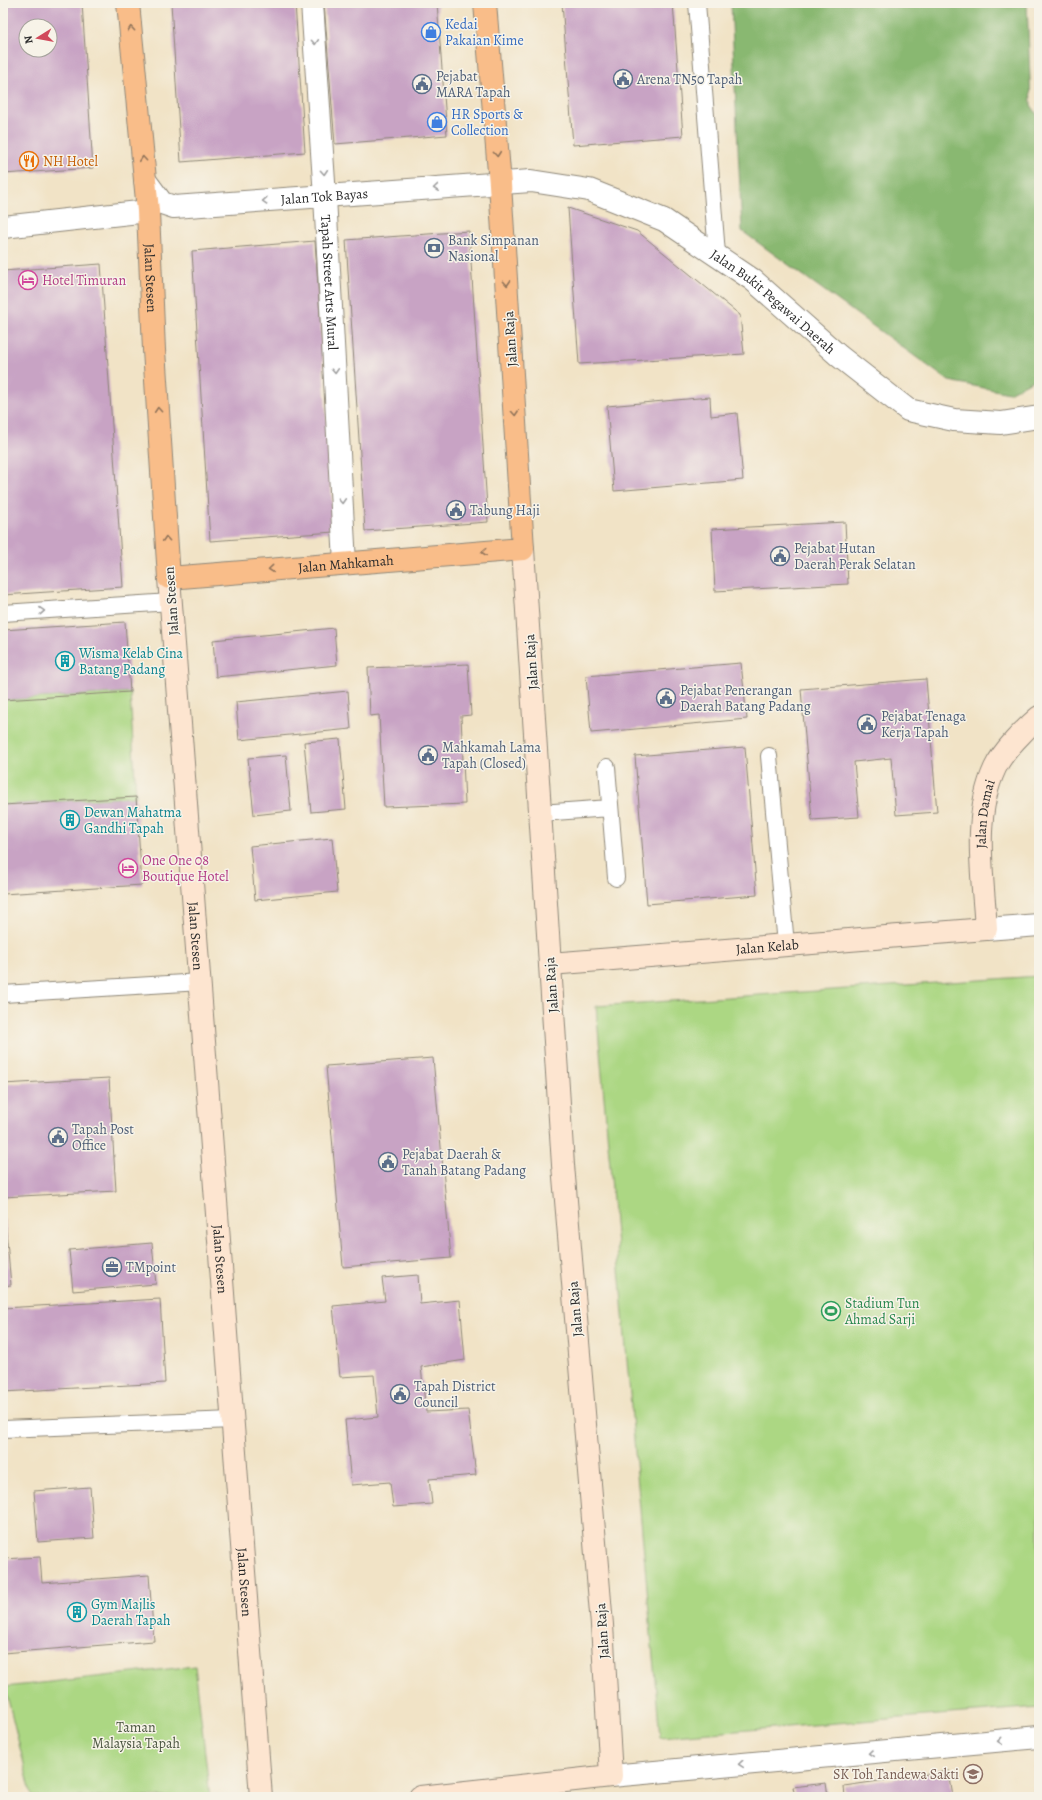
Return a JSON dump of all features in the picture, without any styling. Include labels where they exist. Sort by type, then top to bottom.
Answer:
[{"type":"highway","name":"Jalan Stesen","points":[[128,3],[148,211],[154,350],[169,578]]},
{"type":"highway","name":"Jalan Raja","points":[[485,3],[500,184],[523,549]]},
{"type":"highway","name":"Jalan Mahkamah","points":[[169,578],[523,549]]},
{"type":"street","name":"Tapah Street Arts Mural","points":[[312,3],[325,197],[345,563]]},
{"type":"street","name":"Jalan Tok Bayas","points":[[145,180],[162,203],[174,207],[325,197],[456,186],[475,186]]},
{"type":"street","name":"Jalan Bukit Pegawai Daerah","points":[[475,186],[531,181],[589,190],[664,220],[717,254],[753,280],[839,356],[908,410],[954,420],[1000,423],[1039,417]]},
{"type":"street","points":[[3,228],[148,211]]},
{"type":"street","name":"Jalan Raja","points":[[523,549],[564,1172],[602,1625],[611,1776]]},
{"type":"street","name":"Jalan Stesen","points":[[169,578],[201,982],[261,1797]]},
{"type":"street","name":"Jalan Damai","points":[[986,929],[982,850],[982,810],[995,768],[1022,732],[1039,718]]},
{"type":"street","points":[[986,929],[1039,925]]},
{"type":"street","name":"Jalan Kelab","points":[[550,964],[986,929]]},
{"type":"street","points":[[420,1797],[611,1776],[1039,1737]]},
{"type":"lane","points":[[697,3],[717,254]]},
{"type":"lane","points":[[3,613],[171,602]]},
{"type":"lane","points":[[768,756],[786,945]]},
{"type":"lane","points":[[607,767],[616,878]]},
{"type":"lane","points":[[540,813],[610,808]]},
{"type":"lane","points":[[3,994],[201,982]]},
{"type":"lane","points":[[3,1429],[233,1420]]},
{"type":"green space","points":[[731,3],[1027,3],[1031,105],[1039,118],[1039,377],[1009,393],[949,381],[742,231]]},
{"type":"green space","points":[[130,692],[136,797],[3,805],[3,700]]},
{"type":"green space","name":"Stadium Tun Ahmad Sarji","points":[[1039,976],[1039,1707],[660,1737],[596,1006]]},
{"type":"green space","name":"Taman Malaysia Tapah","points":[[195,1666],[210,1797],[32,1797],[5,1687]]},
{"type":"building","points":[[3,3],[82,3],[93,168],[3,174]]},
{"type":"building","points":[[171,3],[295,3],[305,152],[181,162]]},
{"type":"building","points":[[324,3],[437,3],[447,135],[335,144]]},
{"type":"building","name":"Arena TN50 Tapah","points":[[562,3],[673,3],[683,136],[573,145]]},
{"type":"building","points":[[568,208],[637,231],[740,315],[744,354],[579,364]]},
{"type":"building","points":[[469,231],[488,522],[365,531],[346,240]]},
{"type":"building","points":[[315,241],[334,532],[210,541],[192,251]]},
{"type":"building","points":[[101,264],[123,587],[3,595],[3,271]]},
{"type":"building","points":[[710,397],[711,416],[737,413],[743,480],[614,491],[607,406]]},
{"type":"building","name":"Pejabat Hutan Daerah Perak Selatan","points":[[845,522],[848,584],[715,591],[712,529]]},
{"type":"building","name":"Wisma Kelab Cina Batang Padang","points":[[125,622],[130,692],[3,700],[3,630]]},
{"type":"building","points":[[334,628],[337,665],[216,677],[213,640]]},
{"type":"building","name":"Pejabat Penerangan Daerah Batang Padang","points":[[741,663],[747,719],[591,733],[586,676]]},
{"type":"building","points":[[468,664],[471,715],[461,716],[465,804],[384,807],[379,715],[370,716],[368,668]]},
{"type":"building","name":"Pejabat Tenaga Kerja Tapah","points":[[926,679],[937,812],[896,815],[891,758],[854,762],[859,817],[812,820],[801,689]]},
{"type":"building","points":[[348,691],[351,729],[239,740],[236,702]]},
{"type":"building","points":[[340,739],[346,809],[311,812],[304,742]]},
{"type":"building","points":[[745,747],[757,895],[647,904],[635,756]]},
{"type":"building","points":[[286,755],[291,811],[254,815],[248,758]]},
{"type":"building","points":[[136,797],[142,885],[3,894],[3,805]]},
{"type":"building","points":[[332,838],[337,892],[255,900],[250,846]]},
{"type":"building","name":"Pejabat Daerah & Tanah Batang Padang","points":[[433,1058],[451,1258],[343,1267],[326,1066]]},
{"type":"building","name":"Tapah Post Office","points":[[109,1078],[116,1191],[3,1197],[3,1084]]},
{"type":"building","points":[[3,1220],[5,1220],[11,1285],[3,1286]]},
{"type":"building","name":"TMpoint","points":[[152,1243],[156,1284],[73,1291],[69,1250]]},
{"type":"building","name":"Tapah District Council","points":[[418,1275],[420,1304],[460,1300],[465,1360],[421,1367],[426,1412],[468,1410],[476,1475],[429,1479],[432,1504],[393,1507],[390,1482],[351,1485],[345,1420],[378,1417],[374,1375],[340,1377],[333,1306],[385,1301],[382,1278]]},
{"type":"building","points":[[160,1299],[165,1383],[3,1392],[3,1308]]},
{"type":"building","points":[[90,1487],[94,1538],[38,1542],[34,1491]]},
{"type":"building","name":"Gym Majlis Daerah Tapah","points":[[40,1557],[42,1583],[149,1575],[154,1641],[3,1653],[3,1559]]},
{"type":"building","points":[[949,1771],[953,1797],[845,1797],[844,1786]]},
{"type":"building","points":[[826,1783],[828,1797],[795,1797],[793,1787]]},
{"type":"place","name":"Kedai Pakaian Kime","points":[[431,32]]},
{"type":"place","name":"Arena TN50 Tapah","points":[[623,79]]},
{"type":"place","name":"Pejabat MARA Tapah","points":[[422,84]]},
{"type":"place","name":"HR Sports & Collection","points":[[437,122]]},
{"type":"place","name":"NH Hotel","points":[[29,161]]},
{"type":"place","name":"Bank Simpanan Nasional","points":[[434,248]]},
{"type":"place","name":"Hotel Timuran","points":[[28,280]]},
{"type":"place","name":"Tabung Haji","points":[[456,510]]},
{"type":"place","name":"Pejabat Hutan Daerah Perak Selatan","points":[[780,556]]},
{"type":"place","name":"Wisma Kelab Cina Batang Padang","points":[[65,661]]},
{"type":"place","name":"Pejabat Penerangan Daerah Batang Padang","points":[[666,698]]},
{"type":"place","name":"Pejabat Tenaga Kerja Tapah","points":[[867,724]]},
{"type":"place","name":"Mahkamah Lama Tapah (Closed)","points":[[428,755]]},
{"type":"place","name":"Dewan Mahatma Gandhi Tapah","points":[[70,820]]},
{"type":"place","name":"One One 08 Boutique Hotel","points":[[128,868]]},
{"type":"place","name":"Tapah Post Office","points":[[58,1137]]},
{"type":"place","name":"Pejabat Daerah & Tanah Batang Padang","points":[[388,1162]]},
{"type":"place","name":"TMpoint","points":[[112,1267]]},
{"type":"place","name":"Stadium Tun Ahmad Sarji","points":[[831,1311]]},
{"type":"place","name":"Tapah District Council","points":[[400,1394]]},
{"type":"place","name":"Gym Majlis Daerah Tapah","points":[[77,1612]]},
{"type":"place","name":"SK Toh Tandewa Sakti","points":[[973,1774]]}]
